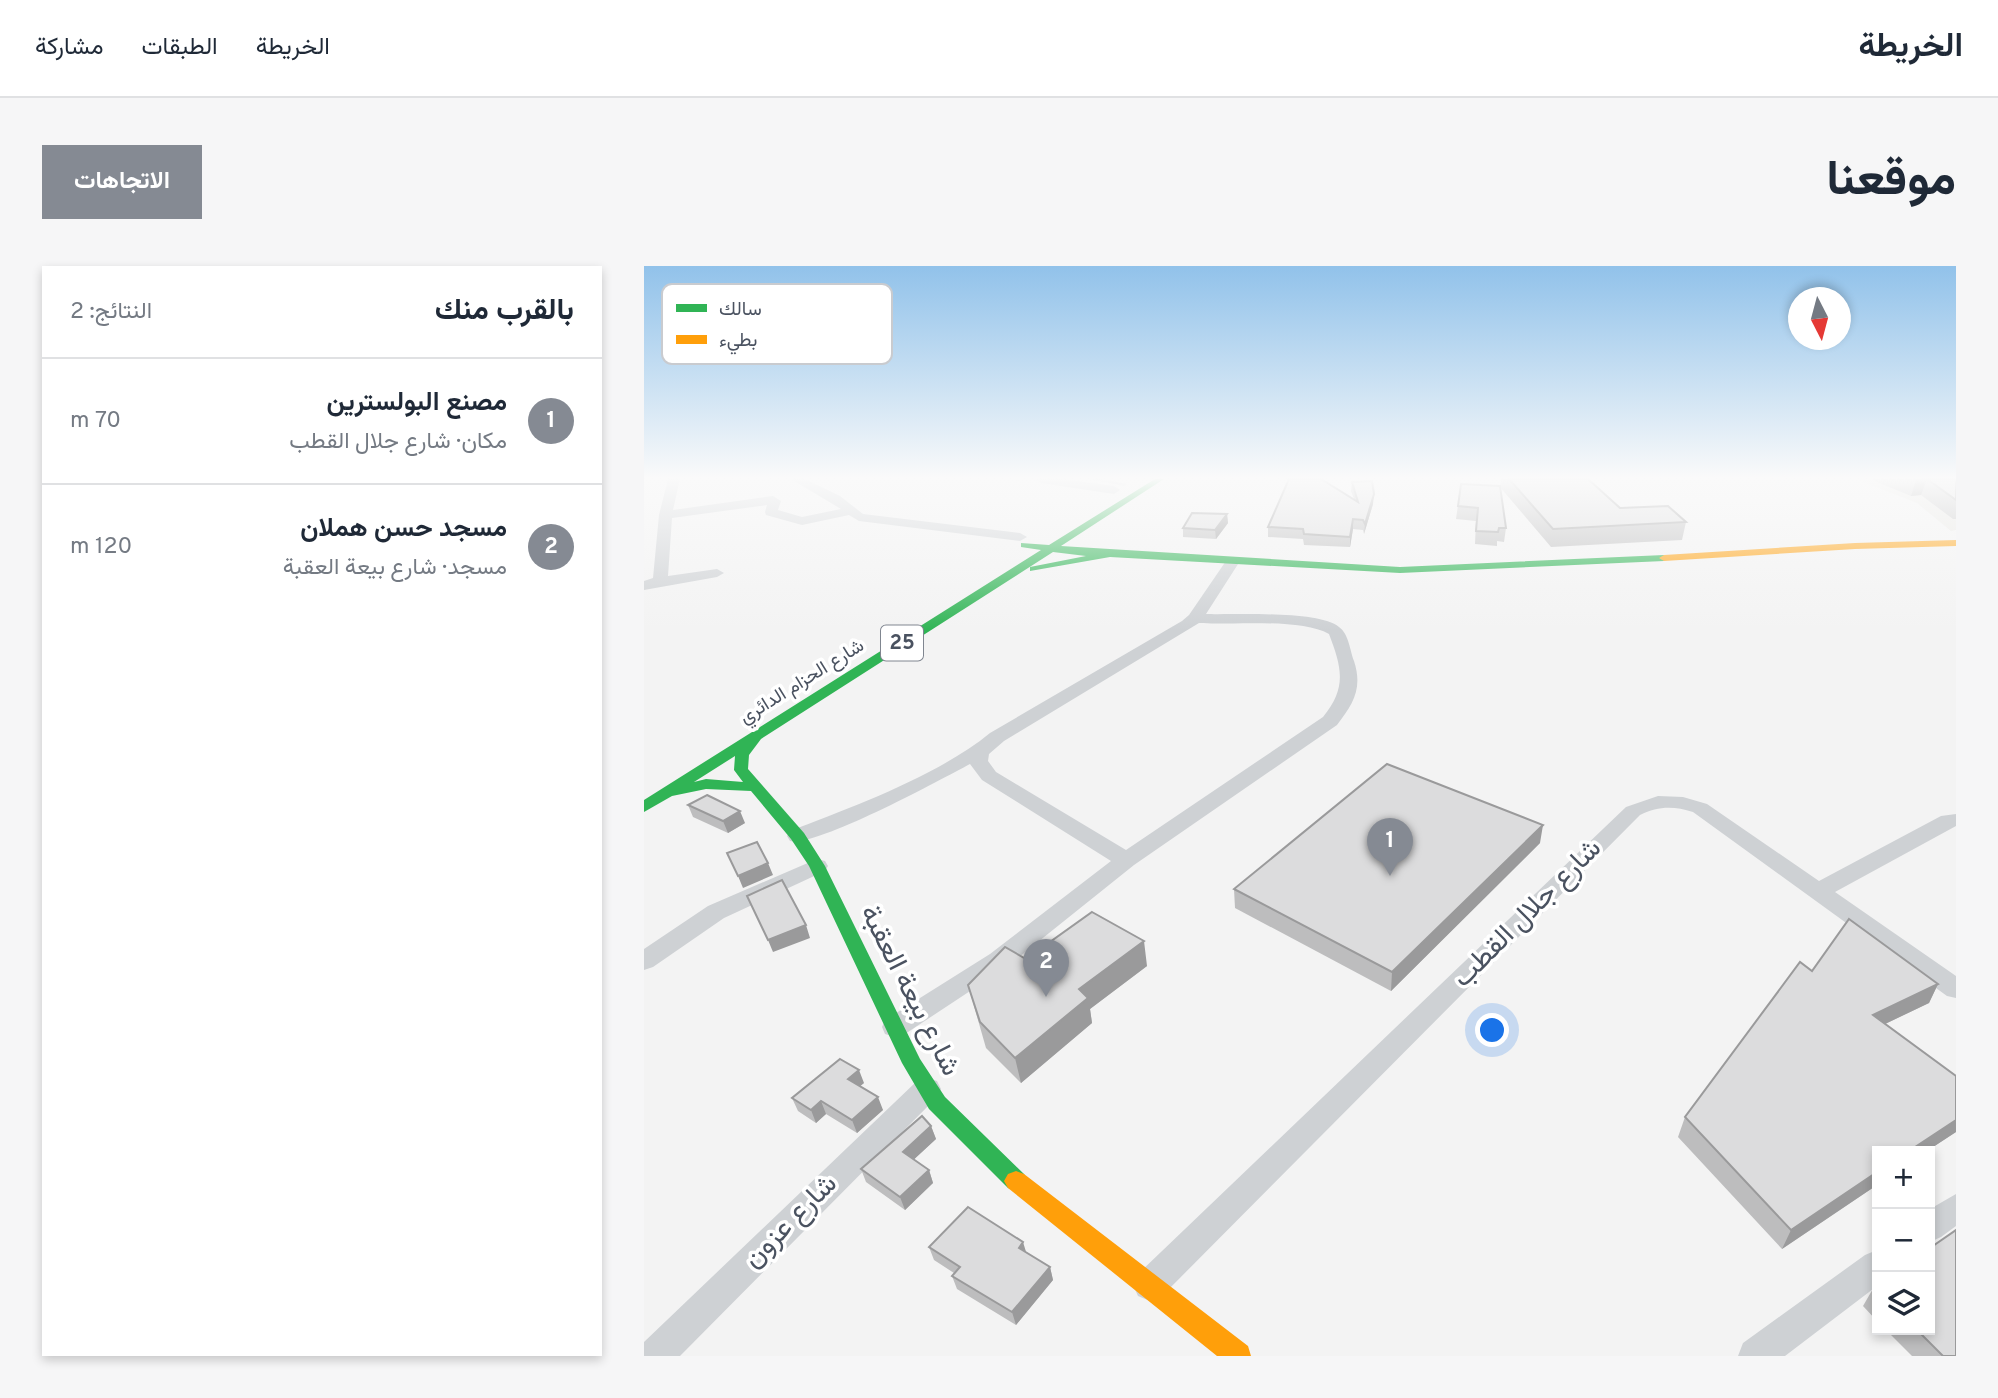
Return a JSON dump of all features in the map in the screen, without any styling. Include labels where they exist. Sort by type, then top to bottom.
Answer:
[{"type":"street","points":[[660,581],[664,530]]},
{"type":"street","points":[[962,530],[1032,538],[1054,546],[1233,561],[1409,570],[1956,543]]},
{"type":"street","points":[[1032,538],[1046,530]]},
{"type":"street","name":"شارع الحزام الدائري","points":[[644,807],[1079,530]]},
{"type":"street","points":[[1091,530],[1093,536],[1113,551]]},
{"type":"street","points":[[644,547],[664,542]]},
{"type":"street","points":[[1005,578],[1113,551]]},
{"type":"street","points":[[798,836],[874,806],[979,752],[997,737],[1195,618],[1233,561]]},
{"type":"street","points":[[644,586],[660,581],[718,573]]},
{"type":"street","points":[[895,1027],[999,960],[1126,860],[1330,721],[1348,698],[1352,687],[1338,638],[1329,626],[1309,621],[1227,621],[1195,618]]},
{"type":"street","name":"شارع بيعة العقبة","points":[[756,736],[742,755],[741,770],[798,836],[817,866],[895,1027],[937,1103],[1006,1173],[1150,1285],[1233,1354]]},
{"type":"street","points":[[979,752],[978,762],[989,776],[1126,860]]},
{"type":"street","points":[[668,792],[706,784],[755,787]]},
{"type":"street","name":"شارع جلال القطب","points":[[1150,1285],[1623,820],[1642,805],[1675,802],[1700,808],[1956,989]]},
{"type":"street","points":[[1816,892],[1949,821],[1956,820]]},
{"type":"street","points":[[644,961],[716,912],[817,866]]},
{"type":"street","name":"شارع عزون","points":[[655,1356],[927,1089]]},
{"type":"street","points":[[1935,1223],[1956,1208]]},
{"type":"street","points":[[1756,1356],[1872,1270]]},
{"type":"building","points":[[1303,530],[1351,530],[1350,537],[1304,534]]},
{"type":"building","points":[[1476,530],[1499,530],[1498,532]]},
{"type":"building","points":[[1387,764],[1543,825],[1392,972],[1234,889]]},
{"type":"building","points":[[707,795],[740,811],[723,821],[688,805]]},
{"type":"building","points":[[757,842],[768,863],[738,876],[727,853]]},
{"type":"building","points":[[782,880],[806,925],[768,940],[747,896]]},
{"type":"building","points":[[1092,912],[1144,941],[1079,989],[1088,998],[1015,1058],[980,1022],[968,985],[1005,947],[1026,959]]},
{"type":"building","points":[[1849,919],[1938,984],[1873,1015],[1956,1076],[1956,1120],[1917,1146],[1872,1146],[1872,1175],[1791,1230],[1685,1117],[1800,962],[1812,971]]},
{"type":"building","points":[[840,1059],[859,1070],[848,1079],[878,1097],[852,1120],[821,1101],[811,1110],[792,1098]]},
{"type":"building","points":[[922,1116],[931,1126],[903,1152],[929,1170],[900,1197],[861,1169]]},
{"type":"building","points":[[968,1207],[1023,1242],[1019,1248],[1050,1267],[1012,1312],[952,1276],[960,1267],[929,1247]]},
{"type":"building","points":[[1956,1230],[1956,1356],[1943,1356],[1922,1335],[1935,1335],[1935,1245]]},
{"type":"traffic: fast","points":[[644,807],[1080,530]]},
{"type":"traffic: fast","points":[[1025,545],[1090,553],[1400,570],[1664,558]]},
{"type":"traffic: fast","points":[[1034,569],[1111,554]]},
{"type":"traffic: fast","points":[[756,736],[742,755],[741,770],[798,836],[817,866],[912,1063],[937,1103],[1016,1181]]},
{"type":"traffic: fast","points":[[668,792],[706,784],[755,787]]},
{"type":"traffic: slow","points":[[1664,558],[1855,546],[1956,543]]},
{"type":"traffic: slow","points":[[1016,1181],[1238,1356]]},
{"type":"place","name":"مصنع البولسترين","points":[[1390,876]]},
{"type":"place","name":"مسجد حسن هملان","points":[[1046,997]]}]
